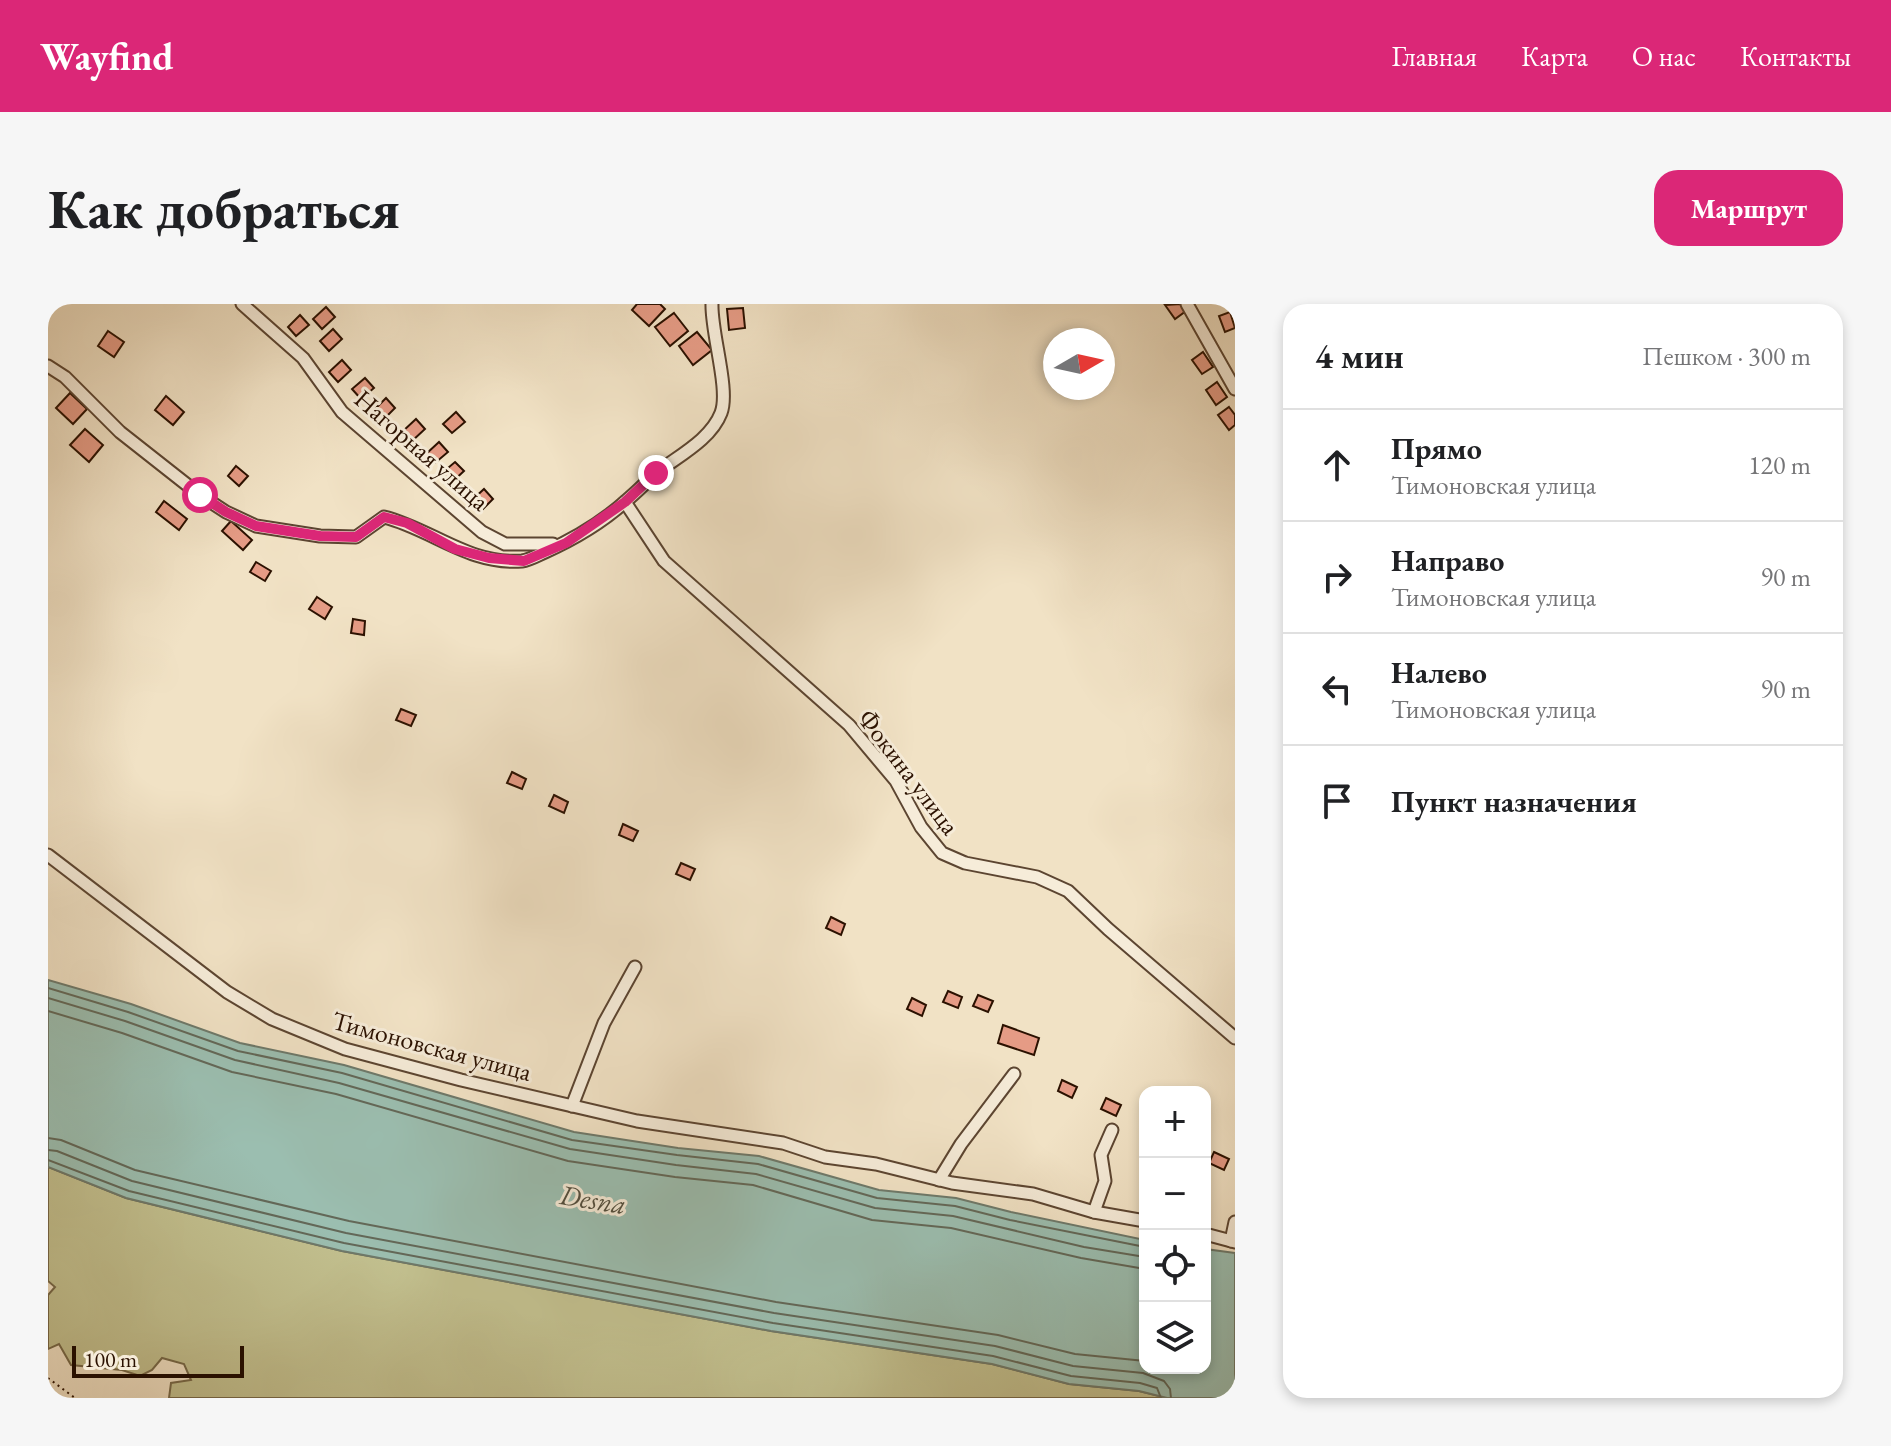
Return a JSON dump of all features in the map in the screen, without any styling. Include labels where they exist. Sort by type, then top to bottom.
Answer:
[{"type":"street","name":"Нагорная улица","points":[[242,304],[303,358],[342,412],[482,532],[505,544],[538,546],[566,543]]},
{"type":"street","points":[[48,366],[65,377],[120,432],[200,495],[256,526],[320,536],[356,537],[384,517],[407,523],[455,549],[489,558],[524,561],[566,543],[625,502],[656,473],[698,442],[715,424],[722,411],[712,304]]},
{"type":"street","points":[[1187,304],[1235,389]]},
{"type":"street","name":"Фокина улица","points":[[625,502],[664,561],[849,725],[896,781],[921,827],[942,853],[965,863],[1037,877],[1068,891],[1235,1038]]},
{"type":"street","name":"Тимоновская улица","points":[[48,855],[227,992],[272,1019],[345,1049],[650,1123],[783,1143],[825,1157],[876,1164],[939,1180],[1033,1194],[1094,1212],[1139,1220]]},
{"type":"street","points":[[572,1106],[604,1023],[635,967]]},
{"type":"street","points":[[939,1180],[961,1144],[1014,1074]]},
{"type":"street","points":[[1094,1212],[1105,1181],[1101,1155],[1112,1130]]},
{"type":"street","points":[[1211,1236],[1233,1241],[1235,1222]]},
{"type":"path","points":[[48,1378],[75,1398]]},
{"type":"shaded area","points":[[48,1167],[126,1198],[342,1251],[771,1331],[992,1364],[1069,1384],[1139,1391],[1167,1398],[169,1398],[171,1383],[191,1380],[184,1364],[162,1358],[152,1370],[140,1376],[122,1370],[71,1365],[59,1344],[48,1349],[48,1295],[55,1287],[48,1281]]},
{"type":"water","name":"Desna","points":[[48,980],[131,1004],[240,1043],[344,1065],[574,1132],[678,1148],[759,1156],[879,1190],[956,1198],[1139,1239],[1139,1374],[1211,1374],[1211,1250],[1235,1253],[1235,1398],[1167,1398],[1139,1391],[1069,1384],[992,1364],[771,1331],[342,1251],[126,1198],[48,1167]]},
{"type":"building","points":[[637,304],[660,304],[665,309],[649,326],[632,310]]},
{"type":"building","points":[[1181,304],[1186,311],[1175,319],[1165,305]]},
{"type":"building","points":[[326,307],[335,317],[322,329],[313,319]]},
{"type":"building","points":[[743,308],[745,328],[729,330],[727,309]]},
{"type":"building","points":[[1230,312],[1235,328],[1225,332],[1219,316]]},
{"type":"building","points":[[674,313],[688,331],[670,346],[655,327]]},
{"type":"building","points":[[300,315],[309,325],[296,336],[288,327]]},
{"type":"building","points":[[333,329],[342,339],[329,351],[320,341]]},
{"type":"building","points":[[108,331],[124,342],[114,357],[98,346]]},
{"type":"building","points":[[697,332],[712,350],[693,365],[679,346]]},
{"type":"building","points":[[1203,352],[1213,367],[1202,374],[1192,360]]},
{"type":"building","points":[[342,360],[351,370],[338,382],[329,372]]},
{"type":"building","points":[[365,378],[374,388],[361,399],[352,389]]},
{"type":"building","points":[[1217,382],[1227,397],[1216,405],[1206,390]]},
{"type":"building","points":[[70,393],[87,409],[73,424],[56,408]]},
{"type":"building","points":[[166,396],[184,412],[173,425],[155,410]]},
{"type":"building","points":[[386,398],[395,408],[383,420],[374,410]]},
{"type":"building","points":[[1229,407],[1235,415],[1235,425],[1229,430],[1218,415]]},
{"type":"building","points":[[456,412],[465,422],[452,433],[443,424]]},
{"type":"building","points":[[416,419],[425,429],[412,441],[403,431]]},
{"type":"building","points":[[85,429],[103,445],[89,462],[70,445]]},
{"type":"building","points":[[439,442],[448,452],[435,463],[426,454]]},
{"type":"building","points":[[455,462],[464,471],[451,483],[442,473]]},
{"type":"building","points":[[236,466],[248,476],[239,486],[228,476]]},
{"type":"building","points":[[484,489],[493,499],[481,511],[471,501]]},
{"type":"building","points":[[164,501],[187,519],[179,530],[156,512]]},
{"type":"building","points":[[231,521],[252,540],[243,550],[222,531]]},
{"type":"building","points":[[256,562],[271,571],[265,581],[250,572]]},
{"type":"building","points":[[317,597],[332,607],[325,619],[309,609]]},
{"type":"building","points":[[353,619],[365,621],[364,635],[351,633]]},
{"type":"building","points":[[401,709],[416,715],[411,726],[396,720]]},
{"type":"building","points":[[512,772],[526,779],[522,789],[507,783]]},
{"type":"building","points":[[554,795],[568,802],[564,813],[549,806]]},
{"type":"building","points":[[623,824],[638,831],[633,841],[619,835]]},
{"type":"building","points":[[681,863],[695,869],[690,880],[676,874]]},
{"type":"building","points":[[831,917],[845,924],[841,935],[826,928]]},
{"type":"building","points":[[948,991],[962,997],[958,1008],[943,1002]]},
{"type":"building","points":[[978,995],[993,1001],[988,1012],[973,1006]]},
{"type":"building","points":[[912,998],[926,1005],[922,1016],[907,1009]]},
{"type":"building","points":[[1003,1025],[1039,1038],[1034,1055],[998,1043]]},
{"type":"building","points":[[1062,1080],[1077,1087],[1072,1098],[1058,1091]]},
{"type":"building","points":[[1106,1098],[1121,1105],[1116,1116],[1101,1109]]},
{"type":"building","points":[[1214,1152],[1229,1159],[1224,1170],[1211,1164]]},
{"type":"route","points":[[200,495],[256,526],[320,536],[356,537],[384,517],[407,523],[455,549],[489,558],[524,561],[566,543],[625,502],[656,473]]}]
